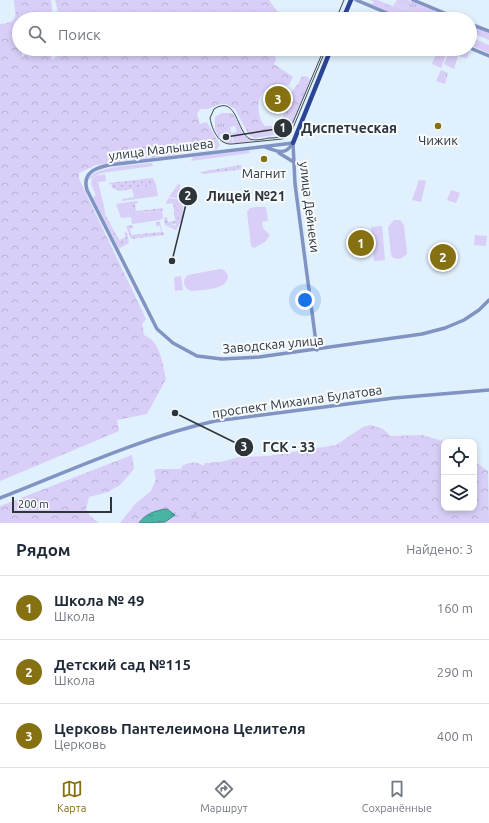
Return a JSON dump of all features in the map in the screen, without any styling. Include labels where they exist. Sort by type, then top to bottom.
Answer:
[{"type":"main road","points":[[346,12],[351,0]]},
{"type":"main road","name":"улица Дейнеки","points":[[293,143],[328,56]]},
{"type":"street","points":[[356,0],[384,12]]},
{"type":"street","points":[[412,0],[442,12]]},
{"type":"street","points":[[477,27],[489,31]]},
{"type":"street","points":[[477,51],[489,56]]},
{"type":"street","points":[[274,151],[279,152],[287,150],[293,143]]},
{"type":"street","name":"улица Малышева","points":[[88,175],[94,169],[109,165],[293,143]]},
{"type":"street","name":"улица Дейнеки","points":[[293,143],[293,161],[317,350]]},
{"type":"street","points":[[264,146],[290,158],[293,161]]},
{"type":"street","name":"Заводская улица","points":[[88,175],[86,185],[87,190],[157,328],[173,343],[191,354],[214,359],[249,358],[317,350],[435,332],[464,320],[479,310],[489,300]]},
{"type":"street","name":"проспект Михаила Булатова","points":[[0,498],[87,464],[193,426],[394,398],[489,390]]},
{"type":"green space","points":[[14,0],[51,0],[52,12],[15,12]]},
{"type":"green space","points":[[55,0],[269,0],[278,12],[58,12]]},
{"type":"green space","points":[[359,0],[373,4],[374,2],[370,0],[377,0],[393,6],[397,0],[397,3],[419,12],[412,12],[396,5],[394,8],[376,1],[375,5],[391,12]]},
{"type":"green space","points":[[376,0],[394,8],[395,5],[412,12],[390,12],[374,5]]},
{"type":"green space","points":[[397,0],[408,0],[438,12],[418,12],[396,3]]},
{"type":"green space","points":[[12,20],[12,56],[22,56],[22,58],[24,56],[51,56],[52,60],[57,56],[275,56],[276,60],[274,64],[293,77],[289,85],[272,86],[265,90],[262,94],[258,105],[258,110],[265,126],[276,126],[280,121],[292,93],[301,77],[306,76],[310,80],[290,128],[282,134],[254,138],[249,135],[235,109],[226,104],[220,104],[208,109],[200,109],[197,114],[200,124],[206,122],[208,124],[220,145],[217,149],[96,165],[79,173],[79,179],[146,319],[142,324],[144,335],[150,338],[160,354],[166,379],[147,414],[117,420],[119,431],[0,481],[0,24]]},
{"type":"green space","points":[[477,28],[489,32],[489,40],[477,35]]},
{"type":"green space","points":[[477,40],[489,45],[489,53],[477,48]]},
{"type":"green space","points":[[435,56],[445,56],[441,68],[432,64]]},
{"type":"green space","points":[[447,56],[458,56],[454,69],[444,64]]},
{"type":"green space","points":[[441,70],[448,73],[445,84],[436,81]]},
{"type":"green space","points":[[222,113],[231,113],[234,115],[245,136],[253,141],[237,143],[236,136],[240,133],[237,124],[215,129],[215,117]]},
{"type":"green space","points":[[237,123],[240,133],[236,136],[237,143],[234,143],[232,133],[237,132],[235,126],[230,127],[231,130],[227,131],[231,131],[233,143],[223,143],[222,142],[230,140],[229,133],[221,134],[219,138],[215,129]]},
{"type":"green space","points":[[249,150],[250,153],[191,161],[193,157]]},
{"type":"green space","points":[[152,163],[153,166],[101,173],[88,180],[91,175],[106,169]]},
{"type":"green space","points":[[241,165],[242,169],[237,170],[203,174],[200,172]]},
{"type":"green space","points":[[105,174],[106,181],[98,182],[104,206],[101,207],[91,184],[92,179],[96,176]]},
{"type":"green space","points":[[153,178],[156,185],[120,191],[112,188],[112,185],[108,183]]},
{"type":"green space","points":[[419,180],[426,181],[421,202],[412,200]]},
{"type":"green space","points":[[178,184],[180,184],[181,199],[169,197]]},
{"type":"green space","points":[[156,185],[158,196],[122,201],[122,199],[134,197],[132,189]]},
{"type":"green space","points":[[451,190],[460,193],[456,203],[447,200]]},
{"type":"green space","points":[[96,195],[120,248],[119,249],[93,197]]},
{"type":"green space","points":[[168,198],[182,200],[184,216],[176,230],[167,226],[176,225],[177,203],[166,204]]},
{"type":"green space","points":[[137,201],[138,203],[135,204],[136,211],[163,208],[162,211],[131,214],[130,202]]},
{"type":"green space","points":[[130,202],[132,214],[162,211],[163,218],[160,220],[132,224],[131,217],[121,218],[116,204]]},
{"type":"green space","points":[[173,203],[177,203],[179,223],[167,226],[165,225],[164,218],[167,217],[168,222],[175,221]]},
{"type":"green space","points":[[104,206],[105,214],[119,240],[126,237],[124,233],[127,232],[129,243],[120,248],[101,207]]},
{"type":"green space","points":[[266,207],[268,221],[262,222],[263,228],[270,235],[265,242],[254,248],[251,246],[247,212],[250,208]]},
{"type":"green space","points":[[394,220],[400,220],[404,225],[407,254],[400,259],[393,258],[391,254],[388,227]]},
{"type":"green space","points":[[156,222],[160,222],[164,235],[131,239],[126,226],[133,225],[133,228],[130,229],[131,235],[161,232],[160,226],[156,226]]},
{"type":"green space","points":[[382,226],[385,260],[374,261],[371,227]]},
{"type":"green space","points":[[475,235],[487,236],[486,246],[474,245]]},
{"type":"green space","points":[[220,269],[224,270],[228,275],[227,280],[220,287],[192,291],[189,290],[184,284],[188,275]]},
{"type":"green space","points":[[181,276],[183,290],[175,291],[174,277]]},
{"type":"green space","points":[[370,425],[383,429],[391,436],[422,435],[441,441],[441,511],[477,511],[477,463],[488,471],[489,523],[120,523],[135,504],[151,491],[156,479],[154,471],[156,469],[181,469],[182,466],[190,463],[198,463],[203,466],[205,463],[220,462],[239,457],[268,456],[336,445],[363,427]]},
{"type":"green space","points":[[132,455],[134,469],[120,485],[108,492],[89,497],[86,509],[90,516],[99,523],[0,523],[0,506]]},
{"type":"green space","points":[[156,506],[185,511],[196,509],[197,514],[192,517],[176,521],[135,523],[140,514]]},
{"type":"water","points":[[167,509],[175,515],[165,522],[139,523],[144,517],[151,513]]},
{"type":"tram line","points":[[339,12],[344,0]]},
{"type":"tram line","points":[[321,56],[288,134],[277,138],[252,140],[242,130],[232,110],[228,107],[222,106],[214,109],[210,118],[214,132],[223,142],[227,144],[282,139],[290,135],[323,56]]},
{"type":"place","name":"Церковь Пантелеимона Целителя","points":[[278,99]]},
{"type":"place","name":"Чижик","points":[[438,126]]},
{"type":"place","name":"Диспетческая","points":[[226,137]]},
{"type":"place","name":"Магнит","points":[[264,159]]},
{"type":"place","name":"Школа № 49","points":[[361,243]]},
{"type":"place","name":"Детский сад №115","points":[[443,257]]},
{"type":"place","name":"Лицей №21","points":[[172,261]]},
{"type":"place","name":"ГСК - 33","points":[[175,413]]}]
